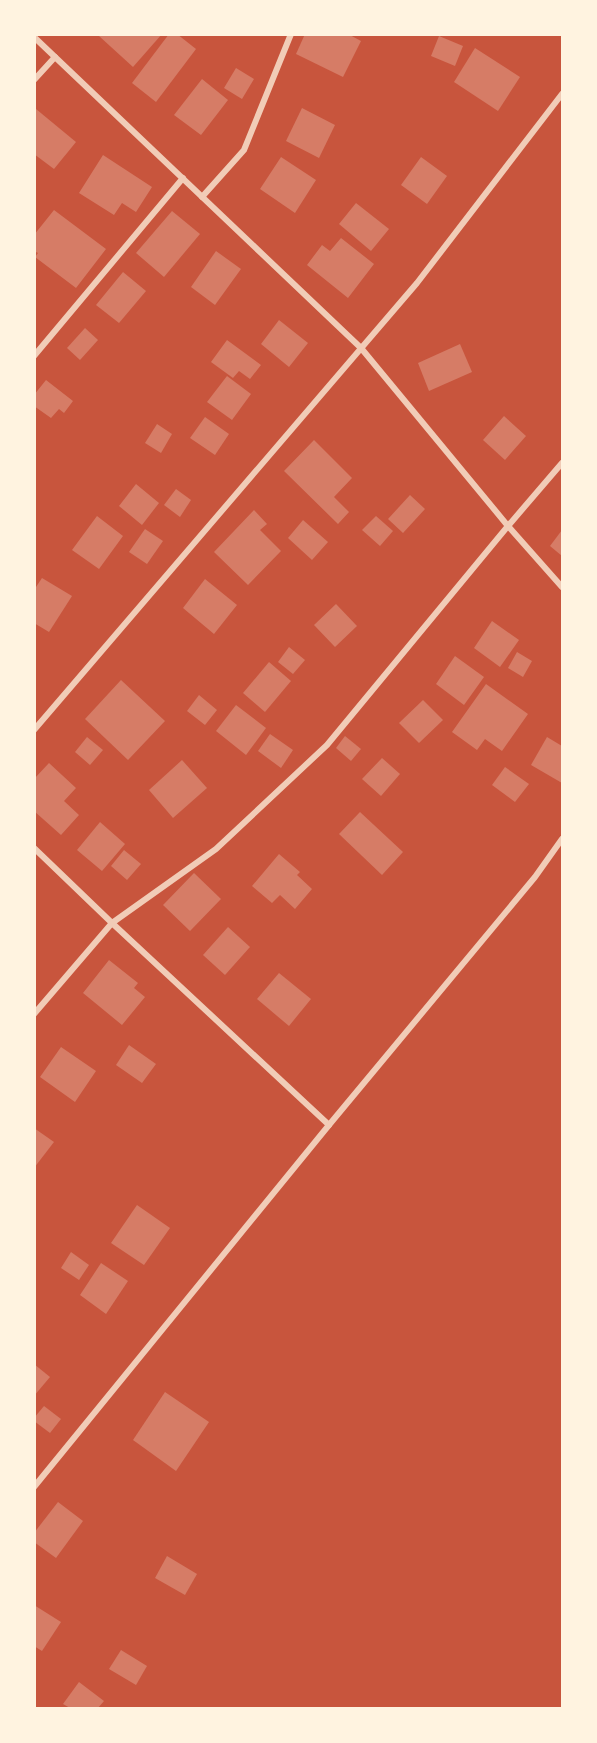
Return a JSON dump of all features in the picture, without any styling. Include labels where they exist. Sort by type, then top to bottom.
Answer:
[{"type":"street","points":[[202,196],[244,150],[291,34]]},
{"type":"street","points":[[34,37],[361,348],[508,526],[562,586]]},
{"type":"street","points":[[34,80],[55,57]]},
{"type":"street","points":[[34,730],[417,283],[562,94]]},
{"type":"street","points":[[34,356],[183,178]]},
{"type":"street","points":[[34,1014],[112,923],[216,849],[327,745],[562,463]]},
{"type":"street","points":[[34,1486],[535,877],[562,839]]},
{"type":"street","points":[[34,848],[330,1125]]},
{"type":"building","points":[[101,34],[162,34],[133,67],[99,36]]},
{"type":"building","points":[[169,34],[177,34],[196,49],[156,102],[132,83]]},
{"type":"building","points":[[305,34],[348,34],[361,41],[343,77],[296,54]]},
{"type":"building","points":[[439,36],[463,46],[455,66],[431,56]]},
{"type":"building","points":[[475,48],[520,77],[498,111],[454,82]]},
{"type":"building","points":[[236,68],[254,79],[242,99],[224,88]]},
{"type":"building","points":[[202,79],[228,100],[201,135],[174,115]]},
{"type":"building","points":[[302,108],[335,125],[319,158],[286,141]]},
{"type":"building","points":[[36,109],[76,142],[54,169],[34,154],[34,111]]},
{"type":"building","points":[[103,155],[152,187],[136,212],[122,203],[114,215],[79,193]]},
{"type":"building","points":[[281,157],[316,180],[295,213],[260,189]]},
{"type":"building","points":[[421,157],[447,176],[427,204],[401,185]]},
{"type":"building","points":[[356,203],[389,229],[371,251],[339,224]]},
{"type":"building","points":[[54,210],[106,249],[76,288],[35,257],[38,253],[34,251],[34,235]]},
{"type":"building","points":[[172,211],[200,234],[164,277],[136,253]]},
{"type":"building","points":[[341,238],[374,264],[348,298],[307,265],[322,245],[330,251]]},
{"type":"building","points":[[216,251],[241,269],[215,305],[191,287]]},
{"type":"building","points":[[123,272],[146,291],[119,323],[96,305]]},
{"type":"building","points":[[279,320],[308,343],[289,367],[261,344]]},
{"type":"building","points":[[85,328],[98,340],[80,360],[67,348]]},
{"type":"building","points":[[227,340],[261,365],[250,379],[239,371],[233,378],[211,362]]},
{"type":"building","points":[[460,344],[472,372],[429,391],[418,363]]},
{"type":"building","points":[[227,376],[251,394],[232,420],[207,402]]},
{"type":"building","points":[[46,380],[73,401],[64,413],[59,409],[51,418],[34,406],[34,395]]},
{"type":"building","points":[[504,416],[526,436],[505,460],[483,440]]},
{"type":"building","points":[[205,417],[229,434],[215,455],[190,438]]},
{"type":"building","points":[[157,424],[172,434],[161,453],[145,443]]},
{"type":"building","points":[[314,440],[352,478],[334,497],[349,512],[338,524],[284,471]]},
{"type":"building","points":[[136,484],[159,503],[142,525],[119,506]]},
{"type":"building","points":[[176,489],[191,500],[180,517],[164,505]]},
{"type":"building","points":[[410,495],[425,509],[403,533],[388,519]]},
{"type":"building","points":[[254,510],[267,524],[260,530],[281,551],[248,585],[214,552]]},
{"type":"building","points":[[97,516],[123,536],[99,569],[72,550]]},
{"type":"building","points":[[376,516],[393,531],[380,546],[362,530]]},
{"type":"building","points":[[303,520],[328,542],[312,560],[288,538]]},
{"type":"building","points":[[145,529],[163,541],[147,564],[129,552]]},
{"type":"building","points":[[562,530],[562,556],[550,546]]},
{"type":"building","points":[[42,578],[72,596],[49,632],[34,623],[34,590]]},
{"type":"building","points":[[205,579],[237,605],[214,634],[183,608]]},
{"type":"building","points":[[336,604],[357,626],[335,647],[314,625]]},
{"type":"building","points":[[492,621],[519,640],[500,667],[474,648]]},
{"type":"building","points":[[289,647],[305,660],[293,674],[278,662]]},
{"type":"building","points":[[517,652],[532,661],[523,677],[508,668]]},
{"type":"building","points":[[455,656],[484,677],[464,705],[436,684]]},
{"type":"building","points":[[269,662],[291,681],[265,712],[243,693]]},
{"type":"building","points":[[121,680],[165,721],[128,760],[85,719]]},
{"type":"building","points":[[486,684],[528,714],[502,751],[485,739],[477,750],[452,732]]},
{"type":"building","points":[[199,695],[217,710],[205,725],[187,711]]},
{"type":"building","points":[[423,700],[443,720],[419,743],[399,723]]},
{"type":"building","points":[[236,705],[266,728],[246,755],[216,731]]},
{"type":"building","points":[[270,734],[293,750],[281,768],[258,751]]},
{"type":"building","points":[[345,736],[361,749],[351,761],[336,748]]},
{"type":"building","points":[[87,737],[103,750],[90,765],[75,752]]},
{"type":"building","points":[[547,737],[562,746],[562,783],[531,765]]},
{"type":"building","points":[[382,758],[400,774],[381,796],[362,779]]},
{"type":"building","points":[[182,760],[207,788],[173,818],[149,790]]},
{"type":"building","points":[[49,763],[76,788],[64,801],[79,815],[61,835],[34,811],[34,779]]},
{"type":"building","points":[[505,767],[529,784],[515,802],[492,785]]},
{"type":"building","points":[[360,812],[403,852],[382,875],[339,834]]},
{"type":"building","points":[[100,822],[125,844],[102,871],[77,850]]},
{"type":"building","points":[[124,850],[141,864],[127,880],[111,866]]},
{"type":"building","points":[[279,854],[300,872],[297,875],[312,889],[295,909],[280,895],[272,903],[252,886]]},
{"type":"building","points":[[194,873],[221,899],[190,931],[163,905]]},
{"type":"building","points":[[228,927],[250,947],[225,975],[203,955]]},
{"type":"building","points":[[109,960],[138,983],[134,988],[145,997],[122,1025],[83,993]]},
{"type":"building","points":[[279,973],[311,999],[289,1026],[257,999]]},
{"type":"building","points":[[129,1045],[156,1064],[142,1083],[116,1065]]},
{"type":"building","points":[[61,1047],[96,1071],[75,1102],[40,1077]]},
{"type":"building","points":[[34,1128],[54,1142],[34,1168]]},
{"type":"building","points":[[137,1205],[170,1228],[144,1265],[111,1243]]},
{"type":"building","points":[[71,1252],[89,1265],[79,1280],[61,1268]]},
{"type":"building","points":[[101,1263],[128,1281],[106,1314],[80,1295]]},
{"type":"building","points":[[34,1364],[50,1377],[34,1396]]},
{"type":"building","points":[[165,1392],[209,1422],[176,1471],[133,1440]]},
{"type":"building","points":[[44,1406],[61,1419],[50,1433],[34,1421]]},
{"type":"building","points":[[58,1502],[83,1521],[56,1558],[34,1542],[34,1533]]},
{"type":"building","points":[[167,1556],[197,1574],[185,1595],[155,1578]]},
{"type":"building","points":[[34,1605],[61,1622],[42,1651],[34,1646]]},
{"type":"building","points":[[121,1650],[147,1666],[136,1685],[109,1669]]},
{"type":"building","points":[[79,1682],[104,1701],[98,1708],[70,1708],[63,1704]]}]
